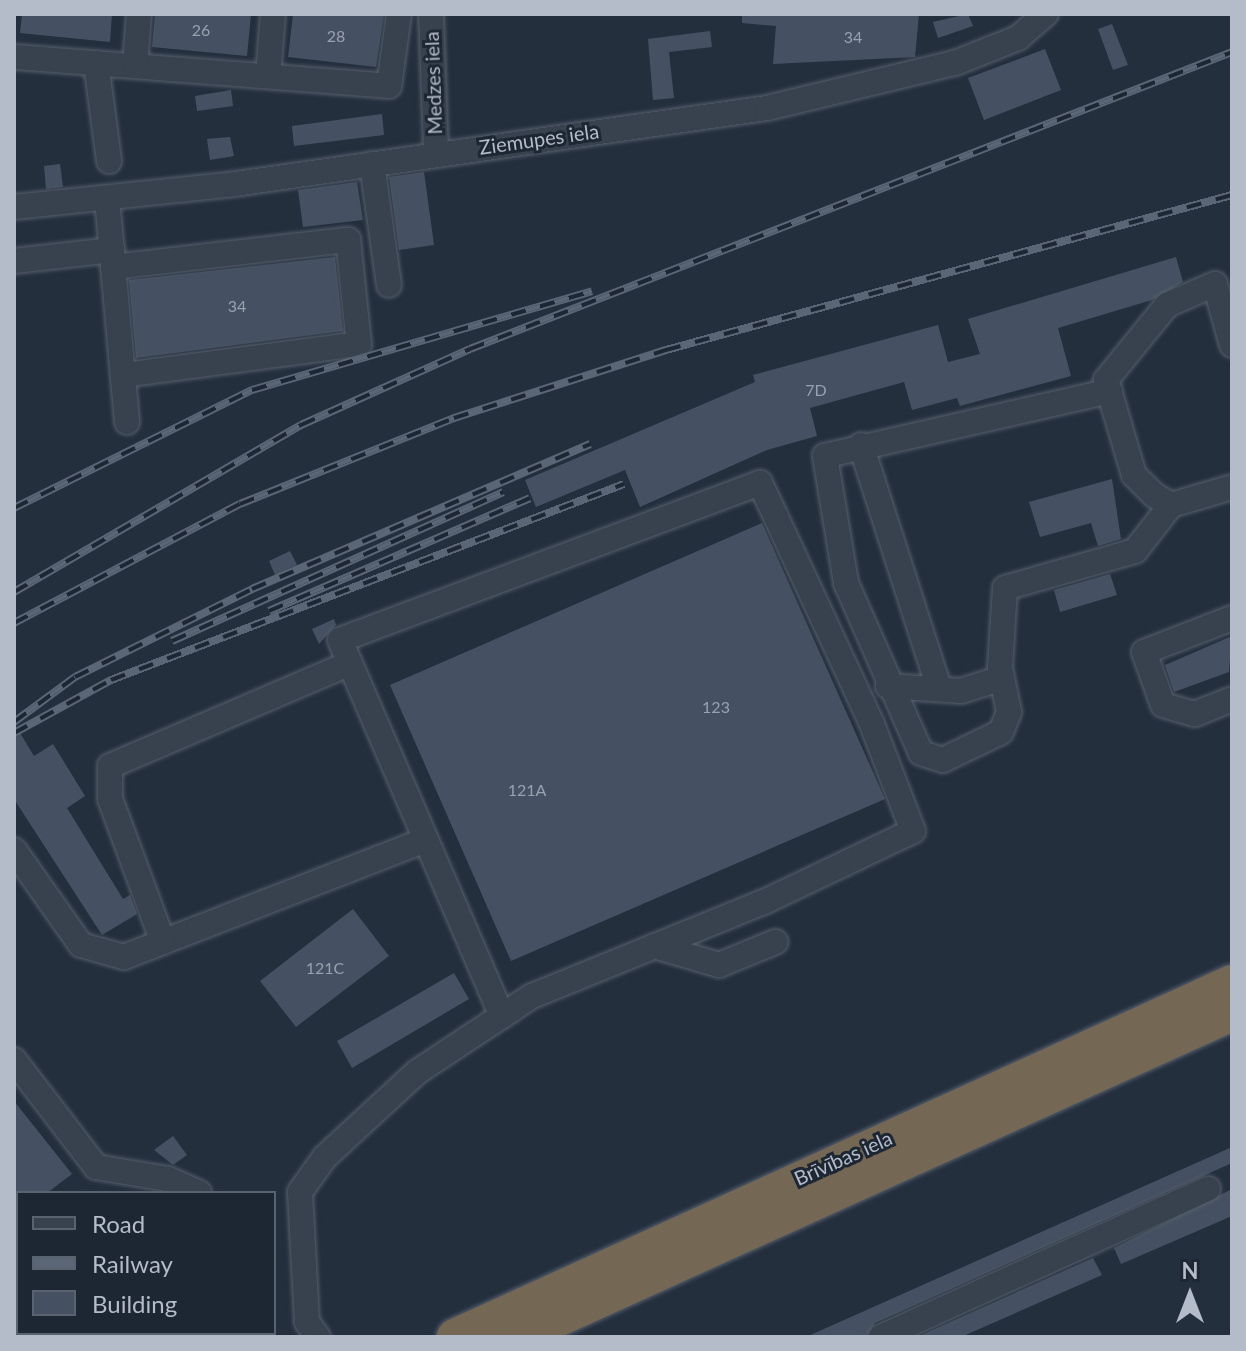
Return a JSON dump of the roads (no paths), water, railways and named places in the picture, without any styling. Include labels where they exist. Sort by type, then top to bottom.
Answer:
[{"type":"highway","name":"Brīvības iela","points":[[455,1337],[1232,983]]},
{"type":"highway","name":"Brīvības iela","points":[[517,1337],[1228,1017]]},
{"type":"street","points":[[135,66],[139,14]]},
{"type":"street","points":[[268,76],[273,14]]},
{"type":"street","points":[[14,57],[389,86],[399,14]]},
{"type":"street","name":"Medzes iela","points":[[431,14],[436,153]]},
{"type":"street","name":"Ziemupes iela","points":[[14,207],[372,164],[834,93],[999,48],[1046,14]]},
{"type":"street","points":[[96,63],[109,161]]},
{"type":"street","points":[[372,164],[389,285]]},
{"type":"street","points":[[107,198],[127,422]]},
{"type":"street","points":[[14,261],[112,259],[348,240],[359,344],[123,375]]},
{"type":"street","points":[[1171,505],[1134,475],[1106,380],[1150,321],[1167,305],[1215,284],[1232,345]]},
{"type":"street","points":[[1110,391],[861,445],[825,456],[825,473],[846,583],[888,686],[921,753],[943,760],[1001,732],[1009,712],[1002,678],[1005,588],[1135,551],[1171,505],[1232,487]]},
{"type":"street","points":[[861,445],[939,688]]},
{"type":"street","points":[[305,1332],[285,1215],[325,1157],[417,1072],[502,1016],[532,996],[654,946],[913,831],[872,724],[760,483],[340,640],[423,841],[502,1016]]},
{"type":"street","points":[[1232,618],[1144,652],[1163,705],[1195,714],[1232,699]]},
{"type":"street","points":[[163,942],[110,799],[110,766],[350,663]]},
{"type":"street","points":[[888,686],[961,691],[1002,678]]},
{"type":"street","points":[[14,850],[81,945],[124,957],[423,841]]},
{"type":"street","points":[[654,946],[719,965],[775,942]]},
{"type":"street","points":[[14,1060],[96,1167],[168,1179],[195,1191]]},
{"type":"street","points":[[881,1337],[1208,1189]]},
{"type":"railway","points":[[14,592],[301,425],[470,349],[1232,52]]},
{"type":"railway","points":[[14,623],[240,504],[454,418],[666,350],[1232,195]]},
{"type":"railway","points":[[14,508],[252,390],[592,291]]},
{"type":"railway","points":[[14,722],[75,677],[252,589],[590,444]]},
{"type":"railway","points":[[14,733],[111,680],[624,484]]},
{"type":"railway","points":[[172,641],[503,492]]},
{"type":"railway","points":[[269,611],[530,498]]}]
